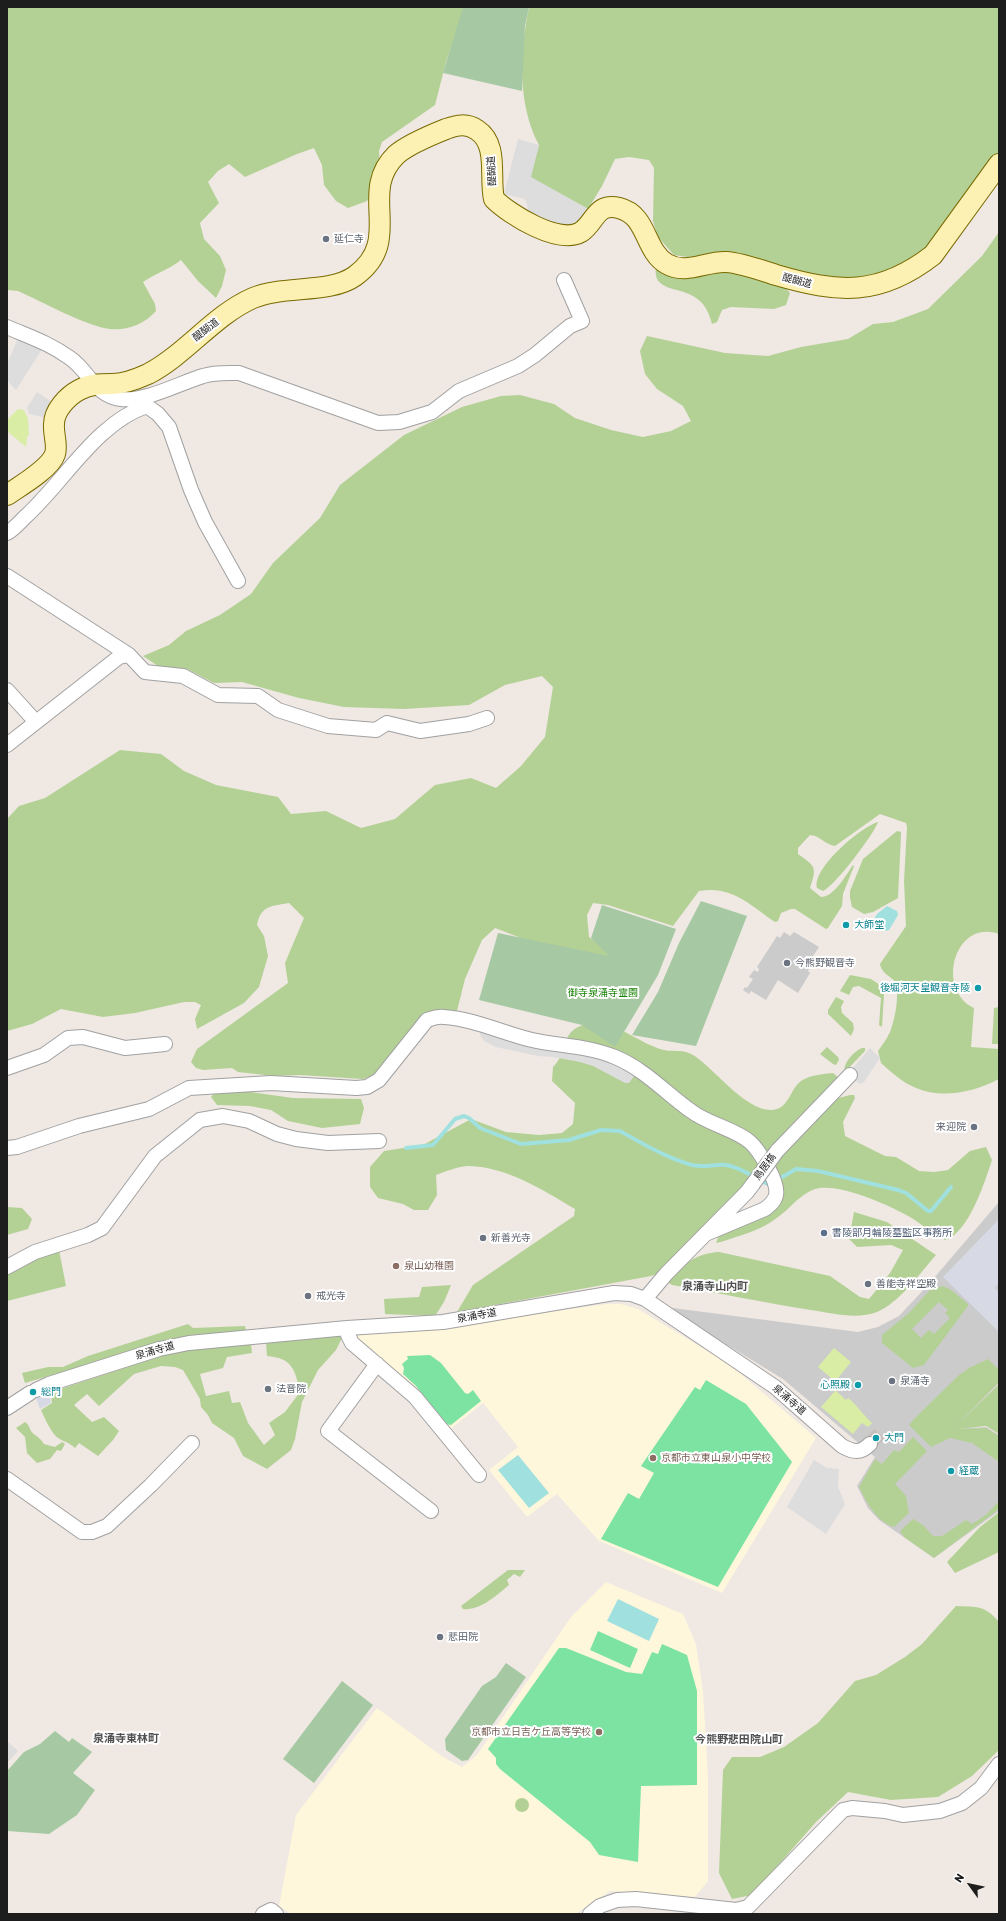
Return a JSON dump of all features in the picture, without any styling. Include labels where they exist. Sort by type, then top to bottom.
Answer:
[{"type":"main road","name":"醍醐道","points":[[7,495],[50,462],[56,449],[53,423],[59,409],[74,393],[94,384],[121,383],[148,374],[213,324],[253,298],[275,291],[340,283],[353,278],[374,257],[378,247],[380,237],[379,192],[385,173],[390,164],[403,150],[433,134],[458,125],[465,124],[473,127],[480,131],[488,142],[490,149],[494,200],[540,229],[565,235],[574,234],[584,229],[601,210],[616,207],[624,209],[638,220],[656,253],[666,264],[674,267],[691,268],[726,262],[815,286],[840,288],[864,288],[890,280],[918,266],[933,255],[999,164]]},
{"type":"street","points":[[7,327],[46,342],[72,359],[94,384],[106,394],[115,398],[126,399],[156,393],[217,373],[240,373],[378,423],[399,422],[432,412],[459,391],[518,366],[570,326],[582,321],[564,280]]},
{"type":"street","points":[[7,533],[35,508],[97,439],[118,422],[138,409],[147,406],[158,414],[169,427],[191,490],[205,522],[238,581]]},
{"type":"street","points":[[7,576],[129,655],[145,672],[183,676],[218,695],[258,696],[278,710],[328,726],[376,730],[388,723],[420,731],[469,724],[486,718]]},
{"type":"street","points":[[7,745],[35,721],[119,656],[129,655]]},
{"type":"street","points":[[7,690],[35,721]]},
{"type":"street","points":[[7,1148],[17,1147],[80,1126],[149,1109],[189,1088],[271,1083],[356,1088],[367,1087],[379,1080],[427,1020],[435,1017],[444,1017],[460,1019],[533,1040],[573,1046],[615,1057],[656,1082],[692,1112],[750,1142],[772,1175],[776,1189],[776,1196],[773,1202],[765,1209],[708,1233]]},
{"type":"street","points":[[7,1068],[44,1055],[68,1038],[83,1037],[125,1048],[165,1044]]},
{"type":"street","name":"鳥居𣘺","points":[[645,1299],[666,1274],[708,1233],[753,1184],[777,1151],[850,1075]]},
{"type":"street","points":[[7,1267],[36,1252],[88,1235],[102,1228],[155,1156],[200,1120],[224,1116],[249,1121],[277,1134],[328,1143],[379,1141]]},
{"type":"street","name":"泉涌寺道","points":[[7,1408],[33,1392],[57,1382],[174,1345],[347,1328],[443,1322],[614,1293],[631,1294],[645,1299],[775,1387],[842,1446],[852,1452],[862,1451],[870,1444]]},
{"type":"street","points":[[347,1328],[348,1335],[352,1343],[415,1397],[479,1475]]},
{"type":"street","points":[[377,1364],[328,1431],[431,1511]]},
{"type":"street","points":[[7,1479],[82,1532],[92,1532],[107,1526],[192,1444]]},
{"type":"street","points":[[590,1914],[600,1906],[617,1900],[636,1899],[736,1910],[748,1907],[842,1810],[852,1808],[885,1811],[903,1815],[940,1811],[962,1803],[981,1788],[999,1764]]},
{"type":"shaded area","points":[[518,139],[539,145],[531,177],[588,209],[574,230],[530,216],[525,199],[504,194]]},
{"type":"shaded area","points":[[19,336],[44,346],[16,390],[7,380],[7,364]]},
{"type":"shaded area","points":[[37,392],[55,404],[49,418],[29,414],[27,408]]},
{"type":"shaded area","name":"今熊野観音寺","points":[[784,932],[790,936],[794,932],[819,947],[813,956],[816,958],[808,971],[810,973],[798,993],[778,980],[766,1000],[751,991],[749,994],[743,990],[745,987],[747,988],[753,979],[749,977],[754,970],[758,972],[759,969],[757,967],[777,936],[780,938]]},
{"type":"shaded area","points":[[480,1030],[602,1058],[635,1075],[629,1083],[625,1083],[593,1066],[580,1062],[538,1056],[496,1047],[484,1041],[480,1035]]},
{"type":"shaded area","points":[[870,1048],[880,1058],[864,1082],[860,1084],[847,1075]]},
{"type":"shaded area","name":"泉涌寺","points":[[999,1202],[999,1383],[954,1429],[986,1427],[999,1435],[999,1511],[934,1558],[879,1520],[868,1508],[857,1486],[875,1457],[783,1379],[665,1307],[858,1332],[878,1327],[899,1316],[928,1285]]},
{"type":"shaded area","points":[[999,1219],[999,1283],[995,1288],[999,1292],[999,1332],[943,1277]]},
{"type":"shaded area","name":"京都市立東山泉小中学校","points":[[606,1304],[621,1304],[638,1309],[729,1364],[816,1438],[722,1593],[599,1541],[557,1494],[527,1517],[489,1470],[518,1447],[483,1403],[448,1431],[412,1385],[356,1341],[359,1334],[446,1327]]},
{"type":"shaded area","points":[[50,1392],[51,1403],[40,1409],[36,1398]]},
{"type":"shaded area","points":[[814,1460],[827,1468],[839,1469],[838,1487],[845,1504],[826,1534],[787,1507]]},
{"type":"shaded area","name":"京都市立日吉ケ丘高等学校","points":[[606,1582],[683,1614],[696,1644],[703,1691],[708,1778],[708,1881],[695,1897],[610,1891],[575,1914],[291,1914],[279,1906],[296,1815],[377,1708],[443,1757],[462,1767],[477,1755],[571,1617]]},
{"type":"shaded area","points":[[7,1741],[18,1751],[7,1763]]},
{"type":"green space","points":[[7,7],[463,7],[462,16],[446,62],[435,105],[382,142],[379,151],[380,169],[373,190],[367,201],[348,208],[336,201],[324,185],[322,165],[314,148],[245,177],[229,164],[218,171],[208,182],[219,203],[200,223],[204,239],[220,256],[226,270],[222,286],[216,298],[198,281],[181,260],[143,282],[155,304],[156,311],[152,316],[147,320],[129,328],[110,329],[100,327],[64,313],[18,291],[7,290]]},
{"type":"green space","points":[[463,7],[529,7],[525,26],[522,91],[443,73]]},
{"type":"green space","points":[[529,7],[999,7],[999,153],[983,172],[927,252],[901,272],[838,280],[726,255],[687,257],[674,255],[658,237],[653,221],[654,168],[649,160],[629,157],[615,159],[602,186],[588,209],[530,177],[539,145],[527,112],[522,77],[522,59]]},
{"type":"green space","points":[[999,232],[999,934],[984,932],[971,936],[961,945],[955,958],[953,972],[955,986],[962,999],[974,1008],[971,1047],[999,1049],[999,1079],[990,1084],[969,1090],[937,1093],[911,1086],[897,1077],[881,1063],[878,1051],[892,1027],[897,993],[895,981],[884,972],[880,964],[906,926],[904,881],[907,827],[906,823],[880,814],[835,846],[816,836],[810,835],[798,848],[798,854],[812,865],[814,871],[810,888],[821,897],[826,896],[835,890],[853,865],[854,866],[843,894],[842,906],[828,928],[826,929],[795,909],[781,913],[778,921],[775,922],[740,898],[721,891],[711,890],[699,891],[673,926],[608,905],[593,903],[587,915],[589,937],[611,952],[609,958],[526,940],[495,928],[482,940],[465,979],[457,1011],[438,1011],[377,1074],[363,1079],[300,1075],[274,1076],[238,1072],[232,1068],[203,1070],[196,1068],[191,1062],[197,1049],[288,983],[285,963],[304,918],[289,903],[272,906],[264,910],[259,918],[257,925],[264,936],[268,956],[259,987],[244,1003],[197,1029],[195,1019],[201,1005],[195,1002],[184,1002],[135,1013],[103,1017],[61,1009],[32,1024],[7,1031],[7,819],[19,806],[45,798],[120,750],[161,754],[184,771],[216,785],[278,797],[291,814],[326,811],[361,828],[395,819],[435,785],[471,778],[496,788],[521,766],[545,737],[553,687],[542,676],[505,685],[469,705],[404,709],[344,707],[299,698],[242,682],[214,683],[187,669],[158,666],[143,656],[169,645],[186,631],[220,615],[251,594],[273,563],[320,518],[340,485],[404,435],[462,407],[501,396],[520,395],[554,404],[575,418],[611,430],[643,437],[671,431],[691,421],[683,406],[657,389],[645,374],[640,351],[647,336],[725,353],[768,356],[801,347],[848,339],[873,324],[893,322],[928,309],[982,256]]},
{"type":"green space","points":[[656,267],[722,271],[785,287],[790,293],[786,305],[774,309],[731,307],[722,310],[717,322],[712,324],[706,308],[697,298],[687,293],[667,287],[658,280],[656,275]]},
{"type":"green space","points":[[18,409],[24,410],[28,419],[29,436],[27,436],[26,447],[7,431],[7,420]]},
{"type":"green space","points":[[878,822],[862,848],[836,880],[823,891],[817,888],[817,880],[822,870],[839,849],[870,825]]},
{"type":"green space","points":[[897,831],[901,832],[898,898],[873,912],[864,914],[852,907],[850,891],[863,859]]},
{"type":"green space","points":[[701,901],[747,916],[696,1046],[632,1035],[658,992],[679,943]]},
{"type":"green space","name":"御寺泉涌寺霊園","points":[[602,905],[676,929],[658,975],[615,1047],[582,1025],[479,1000],[498,933],[609,956],[591,938]]},
{"type":"green space","points":[[850,975],[871,979],[883,987],[882,1027],[879,1025],[881,998],[859,986],[853,987],[849,995],[840,991]]},
{"type":"green space","points":[[836,997],[844,1001],[841,1007],[842,1013],[853,1023],[854,1029],[851,1036],[828,1014],[828,1010]]},
{"type":"green space","points":[[999,1007],[999,1044],[992,1044],[994,1008]]},
{"type":"green space","points":[[583,1025],[601,1025],[619,1029],[660,1049],[689,1053],[701,1061],[740,1096],[751,1104],[762,1108],[772,1110],[778,1109],[786,1102],[797,1085],[809,1077],[833,1073],[839,1078],[744,1190],[657,1274],[457,1312],[473,1285],[574,1216],[575,1209],[537,1187],[511,1175],[483,1167],[465,1166],[436,1175],[437,1195],[428,1210],[414,1210],[403,1204],[378,1198],[370,1187],[370,1167],[384,1151],[423,1145],[471,1119],[506,1132],[539,1135],[562,1133],[573,1124],[575,1103],[552,1081],[553,1067],[561,1056],[567,1038],[576,1028]]},
{"type":"green space","points":[[827,1047],[838,1057],[839,1060],[836,1065],[820,1054]]},
{"type":"green space","points":[[862,1048],[865,1048],[865,1051],[845,1072],[845,1065],[849,1058]]},
{"type":"green space","points":[[243,1091],[293,1098],[361,1099],[364,1108],[360,1124],[322,1128],[288,1121],[271,1110],[250,1106],[217,1105],[211,1097],[215,1092]]},
{"type":"green space","points":[[854,1095],[855,1098],[843,1122],[845,1136],[885,1156],[896,1157],[919,1171],[934,1172],[948,1170],[970,1151],[986,1147],[992,1160],[975,1205],[961,1228],[954,1235],[945,1240],[910,1217],[877,1201],[850,1192],[825,1188],[815,1189],[807,1193],[781,1215],[761,1228],[716,1243],[719,1235],[772,1208],[772,1169],[775,1162],[835,1099]]},
{"type":"green space","points":[[7,1207],[22,1208],[32,1219],[28,1229],[7,1235]]},
{"type":"green space","points":[[854,1212],[887,1222],[936,1255],[901,1295],[885,1308],[877,1312],[852,1316],[836,1314],[672,1285],[666,1281],[684,1265],[696,1257],[719,1252],[830,1276],[860,1297],[869,1299],[890,1273],[903,1250],[891,1245],[857,1247],[849,1239]]},
{"type":"green space","points":[[59,1250],[66,1286],[7,1301],[7,1273],[38,1257]]},
{"type":"green space","points":[[451,1285],[444,1302],[435,1316],[385,1314],[384,1299],[419,1297],[422,1287]]},
{"type":"green space","points":[[943,1286],[951,1290],[968,1304],[968,1306],[924,1365],[913,1368],[882,1343],[882,1335],[909,1313],[930,1290]],"holes":[[[939,1302],[948,1310],[945,1313],[950,1318],[934,1334],[929,1330],[921,1338],[912,1329]]]},
{"type":"green space","points":[[188,1324],[193,1328],[245,1326],[246,1331],[157,1344],[25,1383],[22,1373],[48,1367],[63,1367],[88,1356]]},
{"type":"green space","points":[[342,1333],[342,1338],[336,1350],[318,1370],[302,1402],[295,1439],[291,1450],[267,1469],[243,1456],[234,1438],[212,1423],[208,1415],[201,1407],[200,1399],[183,1370],[175,1367],[161,1366],[134,1374],[99,1406],[87,1394],[74,1405],[92,1422],[104,1417],[119,1431],[98,1456],[79,1443],[75,1448],[58,1438],[46,1421],[41,1410],[52,1403],[51,1392],[161,1356],[194,1349],[251,1344],[252,1353],[227,1357],[223,1368],[200,1374],[206,1396],[229,1391],[232,1403],[240,1402],[248,1423],[264,1445],[275,1435],[269,1423],[285,1412],[300,1392],[291,1366],[282,1359],[267,1356],[266,1342]]},
{"type":"green space","points":[[834,1348],[851,1362],[838,1378],[841,1380],[838,1384],[840,1386],[836,1391],[846,1400],[848,1398],[852,1401],[872,1423],[868,1427],[862,1423],[853,1434],[821,1407],[835,1391],[831,1388],[836,1382],[818,1367]]},
{"type":"green space","points":[[430,1355],[441,1363],[465,1393],[468,1394],[473,1390],[481,1401],[451,1425],[445,1424],[416,1386],[403,1374],[404,1368],[402,1364],[408,1359],[407,1356]]},
{"type":"green space","points":[[988,1359],[999,1370],[999,1382],[953,1429],[999,1384],[999,1434],[986,1426],[959,1429],[986,1428],[999,1436],[999,1462],[972,1443],[950,1438],[931,1447],[909,1425],[958,1376],[969,1368]]},
{"type":"green space","points":[[706,1380],[746,1404],[792,1462],[718,1587],[601,1539],[628,1493],[639,1499],[654,1473],[641,1466],[695,1387],[700,1390]]},
{"type":"green space","points":[[25,1422],[31,1431],[44,1444],[55,1447],[62,1442],[65,1444],[61,1451],[57,1450],[50,1459],[37,1463],[27,1453],[25,1437],[16,1428]]},
{"type":"green space","points":[[913,1437],[927,1451],[895,1484],[906,1496],[909,1513],[894,1527],[877,1516],[859,1487],[875,1459],[882,1464],[894,1450],[899,1452]]},
{"type":"green space","points":[[999,1501],[999,1509],[934,1558],[904,1537],[900,1531],[913,1519],[923,1525],[933,1536],[942,1536],[966,1520],[972,1524],[987,1514]]},
{"type":"green space","points":[[999,1512],[999,1552],[955,1573],[947,1562],[980,1527]]},
{"type":"green space","points":[[508,1570],[525,1570],[520,1577],[514,1574],[507,1580],[509,1585],[488,1602],[476,1608],[463,1609],[461,1606]]},
{"type":"green space","points":[[956,1606],[980,1608],[989,1612],[999,1622],[999,1750],[972,1776],[938,1797],[891,1800],[848,1792],[816,1822],[752,1895],[732,1899],[719,1873],[723,1770],[732,1757],[760,1757],[784,1747],[818,1723],[855,1681],[876,1675],[905,1657],[922,1644]]},
{"type":"green space","points":[[598,1631],[638,1649],[630,1668],[590,1650]]},
{"type":"green space","points":[[662,1644],[687,1655],[697,1691],[697,1785],[641,1786],[638,1862],[599,1855],[590,1842],[500,1769],[496,1764],[496,1758],[488,1749],[559,1648],[566,1648],[626,1672],[642,1674],[652,1652],[658,1654]]},
{"type":"green space","points":[[506,1663],[526,1677],[468,1760],[462,1761],[446,1750],[445,1739],[482,1686],[496,1677]]},
{"type":"green space","points":[[342,1681],[373,1705],[314,1783],[283,1759]]},
{"type":"green space","points":[[55,1731],[69,1742],[72,1738],[92,1752],[73,1773],[95,1790],[77,1815],[49,1834],[7,1831],[7,1771],[24,1752],[40,1744]]},
{"type":"green space","points":[[519,1798],[525,1798],[529,1802],[529,1808],[525,1812],[519,1812],[515,1808],[515,1802]]},
{"type":"water","points":[[887,906],[897,911],[898,915],[889,930],[885,931],[874,924],[873,921],[877,914]]},
{"type":"water","points":[[518,1455],[549,1493],[529,1508],[498,1470]]},
{"type":"water","points":[[618,1599],[659,1619],[649,1641],[607,1621]]},
{"type":"waterway","points":[[406,1148],[433,1145],[455,1119],[464,1116],[469,1118],[480,1128],[521,1144],[569,1140],[601,1130],[620,1131],[673,1159],[696,1166],[731,1166],[742,1170],[768,1184],[771,1183]]},
{"type":"waterway","points":[[777,1180],[796,1169],[818,1171],[898,1190],[906,1193],[928,1211],[931,1211],[951,1187]]},
{"type":"tunnel","points":[[870,1444],[882,1431]]},
{"type":"place","name":"延仁寺","points":[[326,239]]},
{"type":"place","name":"大師堂","points":[[846,925]]},
{"type":"place","name":"今熊野観音寺","points":[[787,963]]},
{"type":"place","name":"後堀河天皇観音寺陵","points":[[978,988]]},
{"type":"place","name":"来迎院","points":[[974,1127]]},
{"type":"place","name":"書陵部月輪陵墓監区事務所","points":[[824,1233]]},
{"type":"place","name":"新善光寺","points":[[483,1238]]},
{"type":"place","name":"泉山幼稚園","points":[[396,1266]]},
{"type":"place","name":"善能寺祥空殿","points":[[868,1284]]},
{"type":"place","name":"戒光寺","points":[[308,1296]]},
{"type":"place","name":"泉涌寺","points":[[892,1381]]},
{"type":"place","name":"心照殿","points":[[858,1385]]},
{"type":"place","name":"法音院","points":[[268,1389]]},
{"type":"place","name":"総門","points":[[33,1392]]},
{"type":"place","name":"大門","points":[[876,1438]]},
{"type":"place","name":"京都市立東山泉小中学校","points":[[653,1458]]},
{"type":"place","name":"経蔵","points":[[951,1471]]},
{"type":"place","name":"悲田院","points":[[440,1637]]},
{"type":"place","name":"京都市立日吉ケ丘高等学校","points":[[599,1732]]},
{"type":"district","name":"泉涌寺山内町","points":[[715,1287]]},
{"type":"district","name":"泉涌寺東林町","points":[[126,1739]]},
{"type":"district","name":"今熊野悲田院山町","points":[[739,1740]]}]
